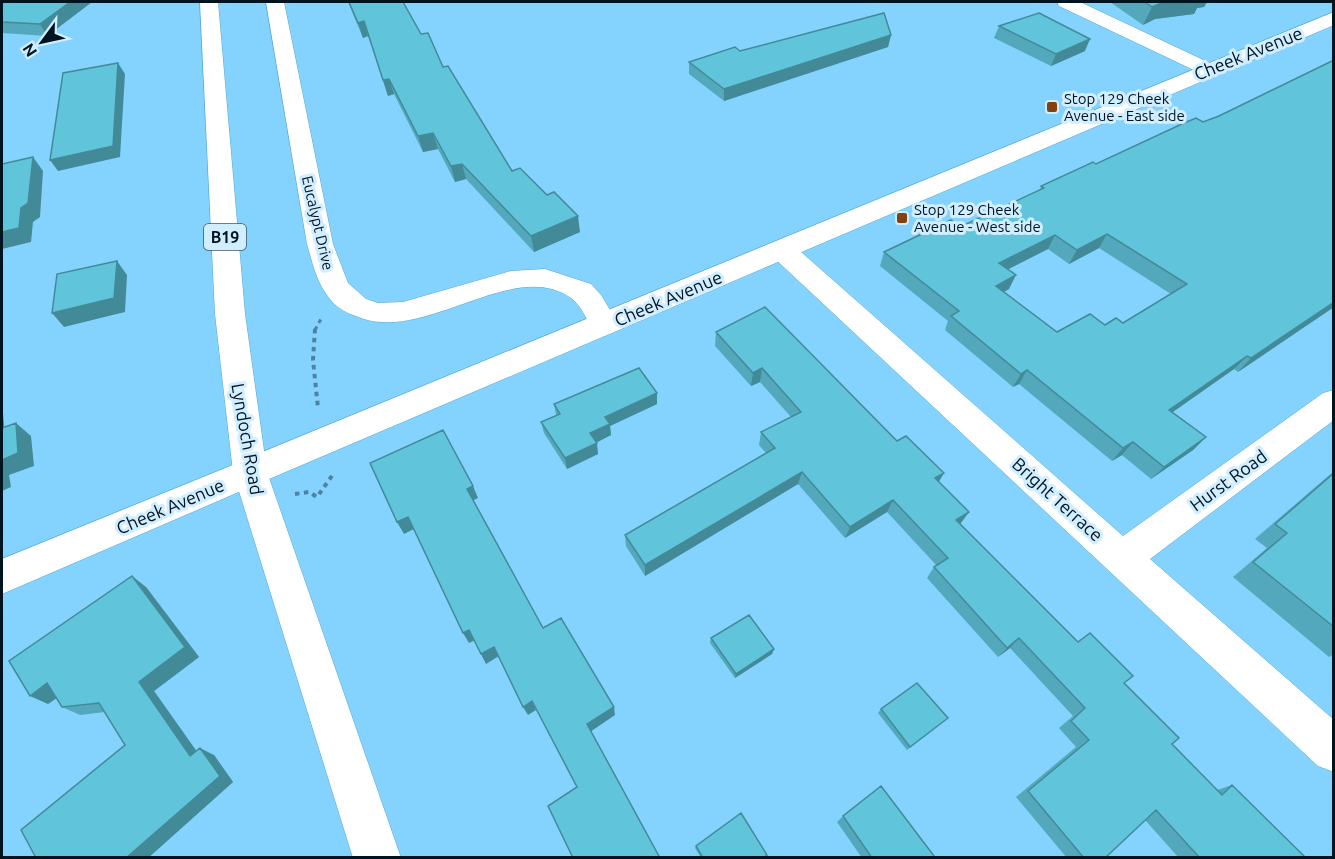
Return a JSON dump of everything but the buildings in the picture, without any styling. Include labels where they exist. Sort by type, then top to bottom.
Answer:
[{"type":"street","name":"Lyndoch Road","points":[[209,2],[230,314],[250,472],[377,858]]},
{"type":"street","name":"Eucalypt Drive","points":[[275,2],[320,243],[329,274],[339,292],[364,310],[375,313],[394,312],[434,306],[494,282],[533,277],[551,279],[583,292],[604,325]]},
{"type":"street","points":[[1066,2],[1207,69]]},
{"type":"street","name":"Cheek Avenue","points":[[2,577],[1207,69],[1334,18]]},
{"type":"street","name":"Bright Terrace","points":[[782,250],[1334,750]]},
{"type":"street","name":"Hurst Road","points":[[1122,558],[1334,402]]},
{"type":"place","name":"Stop 129 Cheek Avenue - East side","points":[[1052,107]]},
{"type":"place","name":"Stop 129 Cheek Avenue - West side","points":[[902,218]]}]
